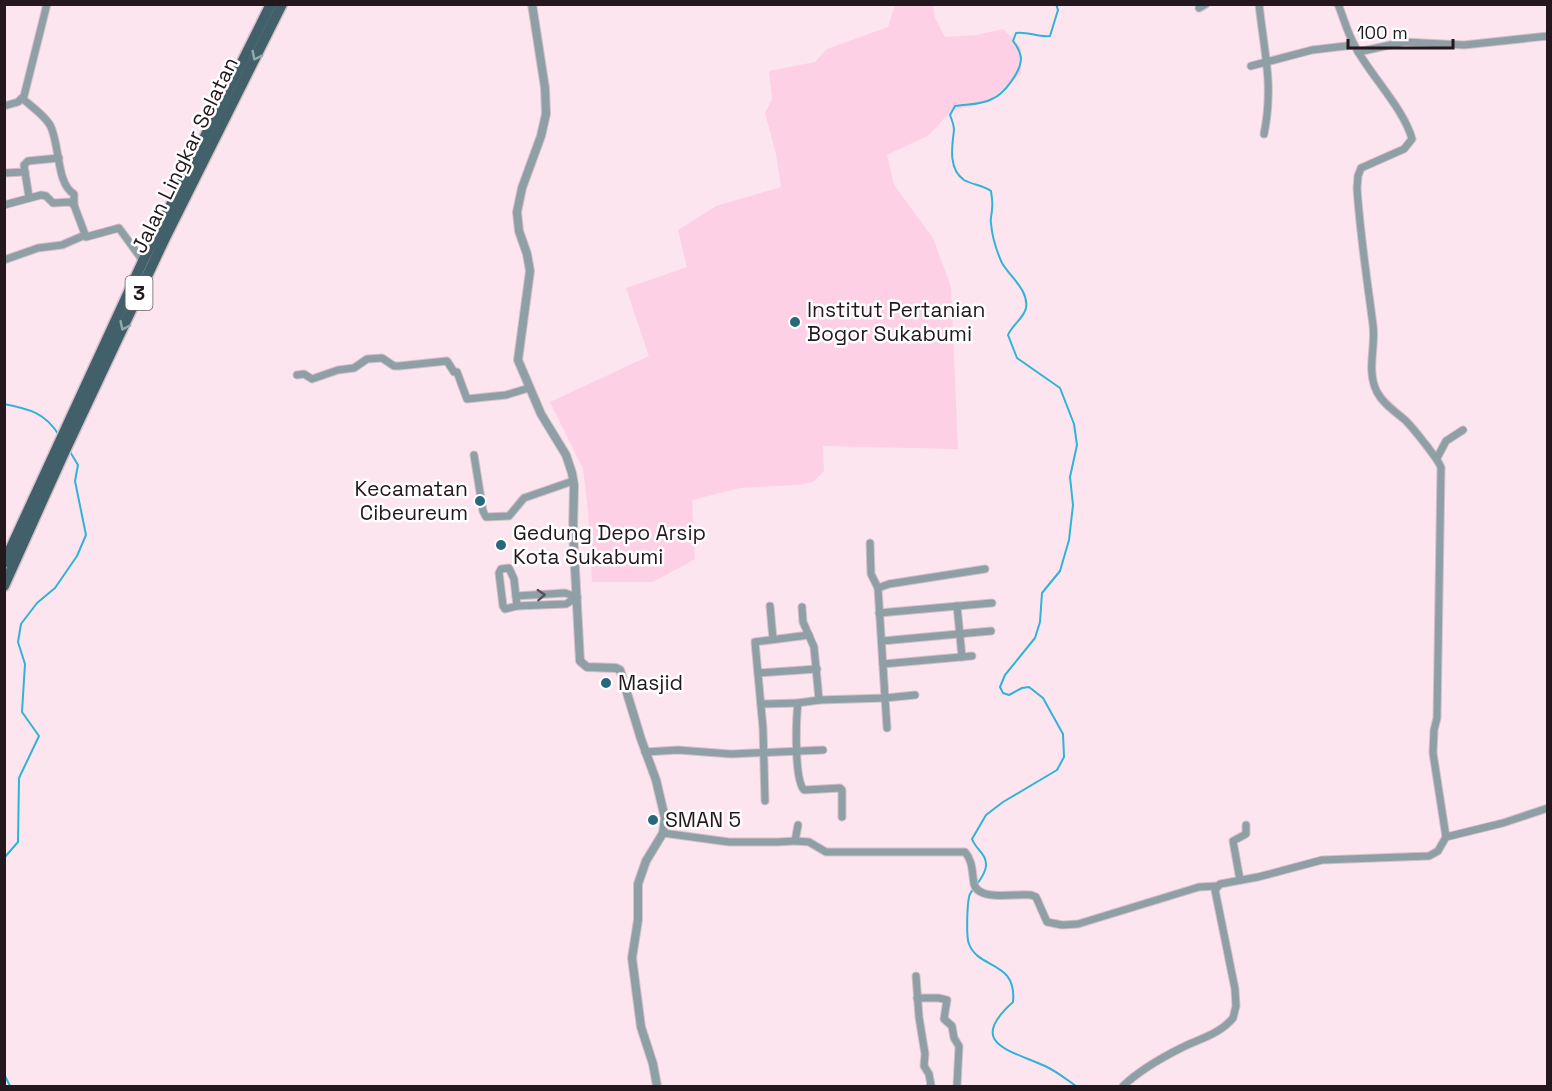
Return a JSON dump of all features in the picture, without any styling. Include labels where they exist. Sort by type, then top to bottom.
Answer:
[{"type":"main road","name":"Jalan Lingkar Selatan","points":[[4,563],[271,4]]},
{"type":"main road","name":"Jalan Lingkar Selatan","points":[[4,586],[148,263],[282,4]]},
{"type":"street","points":[[22,99],[47,4]]},
{"type":"street","points":[[532,4],[546,114],[541,136],[522,188],[517,212],[519,231],[529,263],[530,280],[518,360],[544,419],[566,455],[573,481],[573,532],[582,664],[590,668],[620,670],[665,810],[663,833],[646,861],[638,884],[638,920],[632,958],[641,1027],[653,1064],[657,1086]]},
{"type":"street","points":[[1259,4],[1263,41],[1268,61],[1270,98],[1264,134]]},
{"type":"street","points":[[1123,1086],[1163,1058],[1209,1037],[1233,1018],[1236,1006],[1235,989],[1215,890],[1222,882],[1240,880],[1322,860],[1429,856],[1438,851],[1446,837],[1433,753],[1437,718],[1441,468],[1437,458],[1407,422],[1383,402],[1373,384],[1371,359],[1373,325],[1358,207],[1358,176],[1361,168],[1404,149],[1412,139],[1397,110],[1354,45],[1338,4]]},
{"type":"street","points":[[1358,52],[1404,42],[1464,45],[1548,36]]},
{"type":"street","points":[[1251,66],[1312,50],[1354,45]]},
{"type":"street","points":[[4,106],[22,99]]},
{"type":"street","points":[[22,99],[37,110],[53,131],[67,189],[74,194],[74,205],[85,235],[88,238],[119,228],[148,263]]},
{"type":"street","points":[[29,197],[24,165],[28,161],[59,158]]},
{"type":"street","points":[[4,173],[25,172]]},
{"type":"street","points":[[4,205],[44,195],[51,202],[70,201],[74,205]]},
{"type":"street","points":[[4,260],[38,248],[62,245],[85,235]]},
{"type":"street","points":[[297,375],[304,374],[312,379],[338,370],[354,368],[367,359],[382,358],[394,366],[447,361],[454,372],[457,372],[467,399],[506,395],[529,388]]},
{"type":"street","points":[[1437,458],[1446,441],[1463,430]]},
{"type":"street","points":[[474,455],[483,511],[486,517],[509,516],[524,498],[573,481]]},
{"type":"street","points":[[870,543],[871,574],[878,588],[886,728]]},
{"type":"street","points":[[518,606],[512,571],[509,568],[501,569],[499,573],[505,609],[518,606],[566,604],[577,597]]},
{"type":"street","points":[[878,588],[889,584],[985,569]]},
{"type":"street","points":[[516,596],[565,594],[577,597]]},
{"type":"street","points":[[879,613],[992,603]]},
{"type":"street","points":[[770,606],[773,639]]},
{"type":"street","points":[[957,606],[962,657]]},
{"type":"street","points":[[802,607],[803,622],[814,647],[819,700]]},
{"type":"street","points":[[882,641],[991,631]]},
{"type":"street","points":[[765,801],[758,673],[754,642],[809,635]]},
{"type":"street","points":[[884,664],[972,656]]},
{"type":"street","points":[[758,673],[817,669]]},
{"type":"street","points":[[760,704],[798,704],[819,700],[915,695]]},
{"type":"street","points":[[798,704],[796,752],[802,788],[804,790],[840,788],[842,790],[842,817]]},
{"type":"street","points":[[645,752],[678,750],[731,754],[823,750]]},
{"type":"street","points":[[1446,837],[1503,823],[1548,808]]},
{"type":"street","points":[[795,841],[798,825]]},
{"type":"street","points":[[1240,880],[1233,839],[1246,834],[1246,825]]},
{"type":"street","points":[[663,833],[729,842],[809,842],[826,852],[966,852],[974,885],[980,893],[1031,895],[1036,897],[1047,922],[1062,925],[1078,924],[1199,886],[1217,886]]},
{"type":"street","points":[[916,976],[925,1054],[924,1066],[930,1077],[932,1085],[930,1086]]},
{"type":"street","points":[[917,998],[947,1000],[944,1018],[952,1026],[954,1038],[959,1046],[957,1086]]},
{"type":"shaded area","name":"Institut Pertanian Bogor Sukabumi","points":[[895,5],[933,5],[935,18],[945,37],[976,35],[1003,29],[1021,47],[1021,74],[987,102],[951,111],[929,135],[887,155],[894,185],[933,238],[951,287],[958,449],[823,446],[824,471],[813,482],[740,488],[692,500],[695,559],[653,582],[592,582],[583,469],[550,402],[649,356],[626,288],[687,267],[678,230],[716,206],[781,187],[776,154],[765,113],[772,99],[769,71],[815,62],[827,49],[888,27]]},
{"type":"waterway","points":[[1056,4],[1058,10],[1050,36],[1016,33],[1013,41],[1020,53],[1020,64],[1006,88],[988,101],[955,106],[950,115],[954,128],[952,157],[955,170],[964,180],[991,191],[992,233],[997,249],[1002,263],[1025,295],[1025,312],[1008,335],[1017,358],[1060,388],[1074,424],[1077,445],[1070,477],[1073,505],[1069,540],[1060,571],[1042,593],[1040,622],[1035,638],[1005,675],[1000,687],[1003,693],[1009,695],[1029,687],[1043,698],[1063,734],[1064,757],[1057,770],[1003,802],[986,815],[972,839],[985,858],[986,866],[984,874],[969,898],[968,940],[974,952],[1003,972],[1013,989],[1013,1002],[999,1016],[993,1027],[993,1036],[998,1044],[1049,1068],[1076,1086]]},
{"type":"waterway","points":[[4,404],[36,413],[59,435]]},
{"type":"waterway","points":[[4,858],[18,842],[19,778],[39,736],[22,712],[25,664],[18,642],[21,624],[37,603],[55,588],[77,556],[86,535],[75,481],[78,465],[69,450]]},
{"type":"waterway","points":[[4,1068],[10,1086]]},
{"type":"place","name":"Institut Pertanian Bogor Sukabumi","points":[[795,322]]},
{"type":"place","name":"Kecamatan Cibeureum","points":[[480,501]]},
{"type":"place","name":"Gedung Depo Arsip Kota Sukabumi","points":[[501,545]]},
{"type":"place","name":"Masjid","points":[[606,683]]},
{"type":"place","name":"SMAN 5","points":[[653,820]]}]
